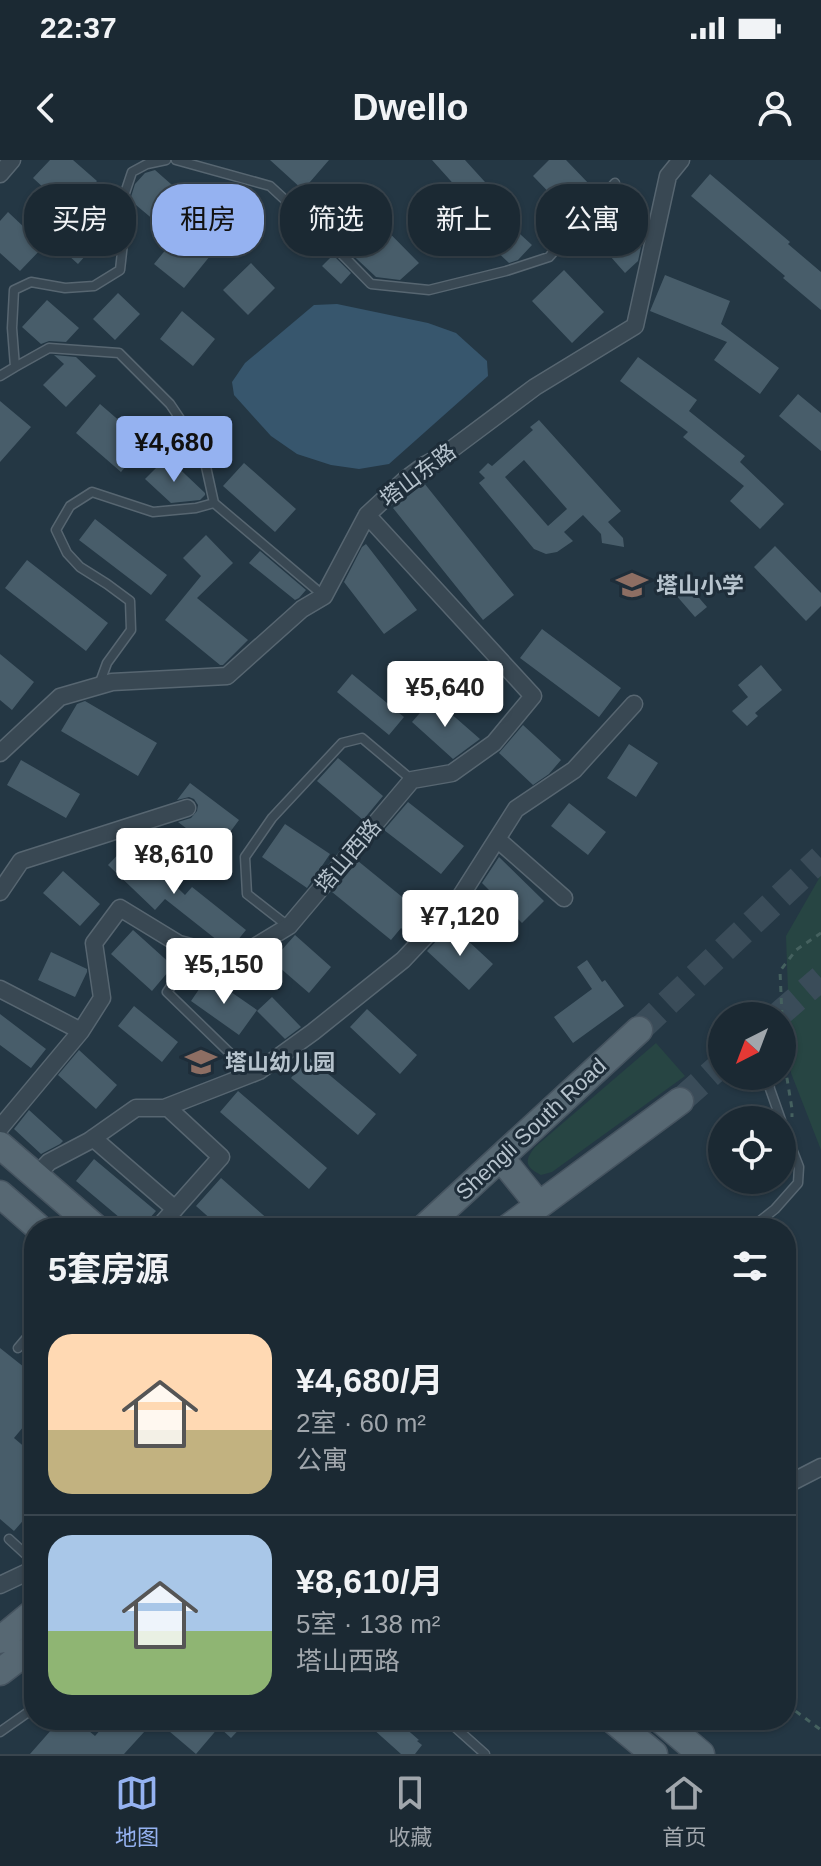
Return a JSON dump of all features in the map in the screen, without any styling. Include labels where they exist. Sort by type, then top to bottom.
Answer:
[{"type":"main road","name":"Shengli South Road","points":[[435,1218],[639,1030]]},
{"type":"main road","points":[[521,1218],[680,1101]]},
{"type":"main road","points":[[0,1145],[84,1218]]},
{"type":"main road","points":[[501,1158],[539,1205]]},
{"type":"main road","points":[[0,1194],[28,1218]]},
{"type":"main road","points":[[0,1640],[24,1620]]},
{"type":"main road","points":[[0,1672],[24,1654]]},
{"type":"main road","points":[[625,1730],[654,1754]]},
{"type":"main road","points":[[673,1730],[701,1754]]},
{"type":"street","points":[[0,174],[12,160]]},
{"type":"street","name":"塔山东路","points":[[0,753],[60,697],[112,682],[227,676],[302,609],[324,596],[367,515],[406,479],[444,455],[535,387],[635,326],[668,176],[681,160]]},
{"type":"street","points":[[367,515],[533,696],[494,743],[452,773],[412,780]]},
{"type":"street","points":[[36,1176],[49,1162],[93,1138],[136,1108],[167,1107],[259,1071],[313,1032],[403,960],[455,905],[516,809],[574,770],[634,704]]},
{"type":"street","name":"塔山西路","points":[[0,1128],[81,1031],[102,998],[94,943],[120,908],[179,944],[235,959],[289,926],[412,780]]},
{"type":"street","points":[[0,892],[21,861],[187,808]]},
{"type":"street","points":[[497,839],[564,898]]},
{"type":"street","points":[[0,989],[81,1031]]},
{"type":"street","points":[[167,1107],[221,1157],[167,1218]]},
{"type":"street","points":[[93,1138],[175,1209]]},
{"type":"street","points":[[796,1480],[821,1467]]},
{"type":"street","points":[[0,1585],[24,1574]]},
{"type":"lane","points":[[15,367],[12,328],[14,290],[31,282],[65,288],[94,286],[120,270],[126,216],[123,199],[132,172],[147,164],[166,160]]},
{"type":"lane","points":[[176,160],[270,186],[371,284],[429,290],[549,257],[615,183]]},
{"type":"lane","points":[[0,376],[49,348],[119,353],[170,404],[203,453],[214,503],[324,596]]},
{"type":"lane","points":[[98,686],[107,663],[131,630],[130,601],[80,567],[67,553],[56,530],[70,506],[92,492],[153,512],[214,503]]},
{"type":"lane","points":[[289,926],[247,894],[245,857],[272,818],[342,743],[362,738],[412,780]]},
{"type":"lane","points":[[197,949],[167,992],[235,1058]]},
{"type":"lane","points":[[796,1160],[799,1167],[796,1185]]},
{"type":"lane","points":[[764,1218],[788,1194]]},
{"type":"lane","points":[[18,1348],[24,1341]]},
{"type":"lane","points":[[9,1539],[24,1553]]},
{"type":"lane","points":[[0,1732],[24,1715]]},
{"type":"lane","points":[[458,1730],[485,1754]]},
{"type":"path","points":[[781,1002],[780,971],[796,950],[821,933]]},
{"type":"path","points":[[796,1711],[821,1730]]},
{"type":"green space","points":[[821,875],[821,1150],[796,1086],[796,1002],[788,1002],[786,936]]},
{"type":"green space","points":[[656,1043],[685,1076],[552,1172],[541,1175],[532,1169],[528,1160],[535,1147]]},
{"type":"water","points":[[337,304],[428,323],[456,333],[487,361],[488,376],[389,464],[359,469],[331,465],[297,454],[271,436],[234,395],[232,382],[245,363],[314,305]]},
{"type":"building","points":[[50,160],[73,160],[97,181],[94,184],[40,184],[33,178]]},
{"type":"building","points":[[270,160],[329,160],[308,184],[296,184]]},
{"type":"building","points":[[432,160],[465,160],[485,182],[454,184]]},
{"type":"building","points":[[549,160],[566,160],[589,184],[541,184],[533,176]]},
{"type":"building","points":[[155,170],[171,184],[152,184],[152,218],[136,205],[135,184],[145,173]]},
{"type":"building","points":[[710,174],[821,272],[821,310],[691,196]]},
{"type":"building","points":[[8,212],[24,227],[24,256],[34,256],[20,271],[0,253],[0,221]]},
{"type":"building","points":[[520,234],[532,245],[518,260],[509,263],[502,256],[520,256]]},
{"type":"building","points":[[392,236],[408,252],[408,256],[419,263],[400,280],[376,277],[354,256],[392,256]]},
{"type":"building","points":[[69,256],[85,256],[78,264]]},
{"type":"building","points":[[160,256],[210,256],[184,288],[154,264]]},
{"type":"building","points":[[334,256],[351,273],[341,284],[322,266]]},
{"type":"building","points":[[610,256],[639,256],[625,273]]},
{"type":"building","points":[[251,263],[275,288],[248,315],[223,290]]},
{"type":"building","points":[[564,270],[604,312],[572,343],[532,301]]},
{"type":"building","points":[[665,275],[730,301],[721,324],[779,368],[760,394],[714,360],[727,342],[650,311]]},
{"type":"building","points":[[118,293],[140,314],[115,340],[93,319]]},
{"type":"building","points":[[47,300],[79,328],[66,342],[41,344],[22,327]]},
{"type":"building","points":[[182,311],[215,339],[193,366],[160,339]]},
{"type":"building","points":[[54,355],[76,357],[96,376],[66,407],[43,385],[64,364]]},
{"type":"building","points":[[638,357],[697,400],[689,411],[745,456],[740,462],[784,504],[760,529],[730,501],[744,486],[683,437],[688,432],[620,381]]},
{"type":"building","points":[[798,394],[821,413],[821,451],[779,416]]},
{"type":"building","points":[[0,401],[31,427],[0,462]]},
{"type":"building","points":[[100,404],[145,443],[121,472],[76,433]]},
{"type":"building","points":[[539,420],[621,511],[608,522],[623,538],[624,547],[602,543],[601,534],[583,515],[564,532],[573,541],[557,552],[546,554],[534,549],[479,483],[485,478],[479,472],[488,463],[492,466],[533,430],[530,427]],"holes":[[[524,460],[567,509],[548,526],[505,477]]]},
{"type":"building","points":[[167,457],[205,493],[200,500],[171,503],[145,479]]},
{"type":"building","points":[[244,463],[296,509],[275,532],[223,486]]},
{"type":"building","points":[[424,483],[514,595],[483,620],[393,508]]},
{"type":"building","points":[[95,519],[167,575],[151,595],[79,540]]},
{"type":"building","points":[[206,535],[233,563],[197,598],[248,640],[223,665],[165,620],[201,576],[183,558]]},
{"type":"building","points":[[366,544],[417,610],[384,634],[344,582]]},
{"type":"building","points":[[775,546],[821,593],[821,606],[806,621],[754,567]]},
{"type":"building","points":[[260,551],[306,590],[299,598],[295,600],[249,563]]},
{"type":"building","points":[[27,560],[108,623],[86,651],[5,588]]},
{"type":"building","points":[[687,584],[707,607],[695,617],[675,594]]},
{"type":"building","points":[[542,629],[621,688],[599,717],[520,658]]},
{"type":"building","points":[[0,654],[34,682],[12,710],[0,700]]},
{"type":"building","points":[[761,665],[782,690],[755,713],[758,716],[747,726],[732,711],[748,697],[738,685]]},
{"type":"building","points":[[352,674],[404,717],[389,735],[337,692]]},
{"type":"building","points":[[433,698],[480,739],[453,759],[412,722]]},
{"type":"building","points":[[85,701],[157,743],[138,776],[61,731],[77,704]]},
{"type":"building","points":[[523,725],[561,760],[549,774],[533,785],[499,753]]},
{"type":"building","points":[[629,744],[658,763],[636,797],[607,778]]},
{"type":"building","points":[[338,758],[383,796],[363,820],[317,781]]},
{"type":"building","points":[[21,760],[80,794],[66,818],[7,785]]},
{"type":"building","points":[[190,783],[239,820],[216,851],[178,822],[191,818],[197,811],[198,805],[194,799],[177,800]]},
{"type":"building","points":[[408,802],[464,846],[441,874],[384,830]]},
{"type":"building","points":[[569,803],[606,832],[588,855],[551,826]]},
{"type":"building","points":[[285,824],[330,854],[307,888],[262,857]]},
{"type":"building","points":[[130,842],[185,895],[192,887],[246,930],[232,947],[222,944],[165,899],[155,910],[108,865]]},
{"type":"building","points":[[499,857],[544,901],[522,923],[482,883]]},
{"type":"building","points":[[358,861],[428,918],[410,936],[401,928],[391,940],[332,892]]},
{"type":"building","points":[[63,871],[100,904],[80,926],[43,893]]},
{"type":"building","points":[[451,925],[493,964],[469,990],[427,951]]},
{"type":"building","points":[[133,930],[173,966],[152,991],[111,954]]},
{"type":"building","points":[[295,935],[331,967],[309,993],[272,961]]},
{"type":"building","points":[[51,952],[87,969],[75,997],[38,980]]},
{"type":"building","points":[[587,960],[624,1006],[573,1043],[554,1017],[592,989],[577,967]]},
{"type":"building","points":[[208,976],[257,1010],[239,1035],[191,1001]]},
{"type":"building","points":[[272,997],[301,1027],[285,1039],[257,1011]]},
{"type":"building","points":[[134,1006],[178,1042],[162,1062],[118,1026]]},
{"type":"building","points":[[367,1009],[417,1055],[400,1074],[350,1027]]},
{"type":"building","points":[[0,1014],[46,1049],[31,1068],[0,1045]]},
{"type":"building","points":[[79,1050],[117,1085],[96,1109],[58,1075]]},
{"type":"building","points":[[308,1057],[376,1114],[358,1135],[291,1078]]},
{"type":"building","points":[[238,1091],[327,1168],[309,1189],[220,1112]]},
{"type":"building","points":[[29,1110],[63,1141],[60,1144],[41,1154],[14,1129]]},
{"type":"building","points":[[94,1159],[156,1211],[150,1218],[120,1218],[76,1181]]},
{"type":"building","points":[[221,1178],[267,1218],[210,1218],[196,1206]]},
{"type":"building","points":[[0,1348],[24,1367],[24,1426],[14,1438],[24,1446],[24,1520],[14,1531],[0,1519]]},
{"type":"building","points":[[51,1730],[88,1730],[95,1736],[100,1730],[146,1730],[124,1754],[30,1754]]},
{"type":"building","points":[[168,1730],[216,1730],[196,1754]]},
{"type":"building","points":[[222,1730],[239,1730],[231,1738]]},
{"type":"building","points":[[374,1730],[408,1730],[422,1745],[415,1754],[401,1754]]},
{"type":"tunnel","points":[[639,1030],[821,858]]},
{"type":"tunnel","points":[[793,1002],[821,978]]},
{"type":"tunnel","points":[[680,1101],[708,1076]]},
{"type":"place","name":"塔山小学","points":[[632,585]]},
{"type":"place","name":"塔山幼儿园","points":[[201,1062]]}]
